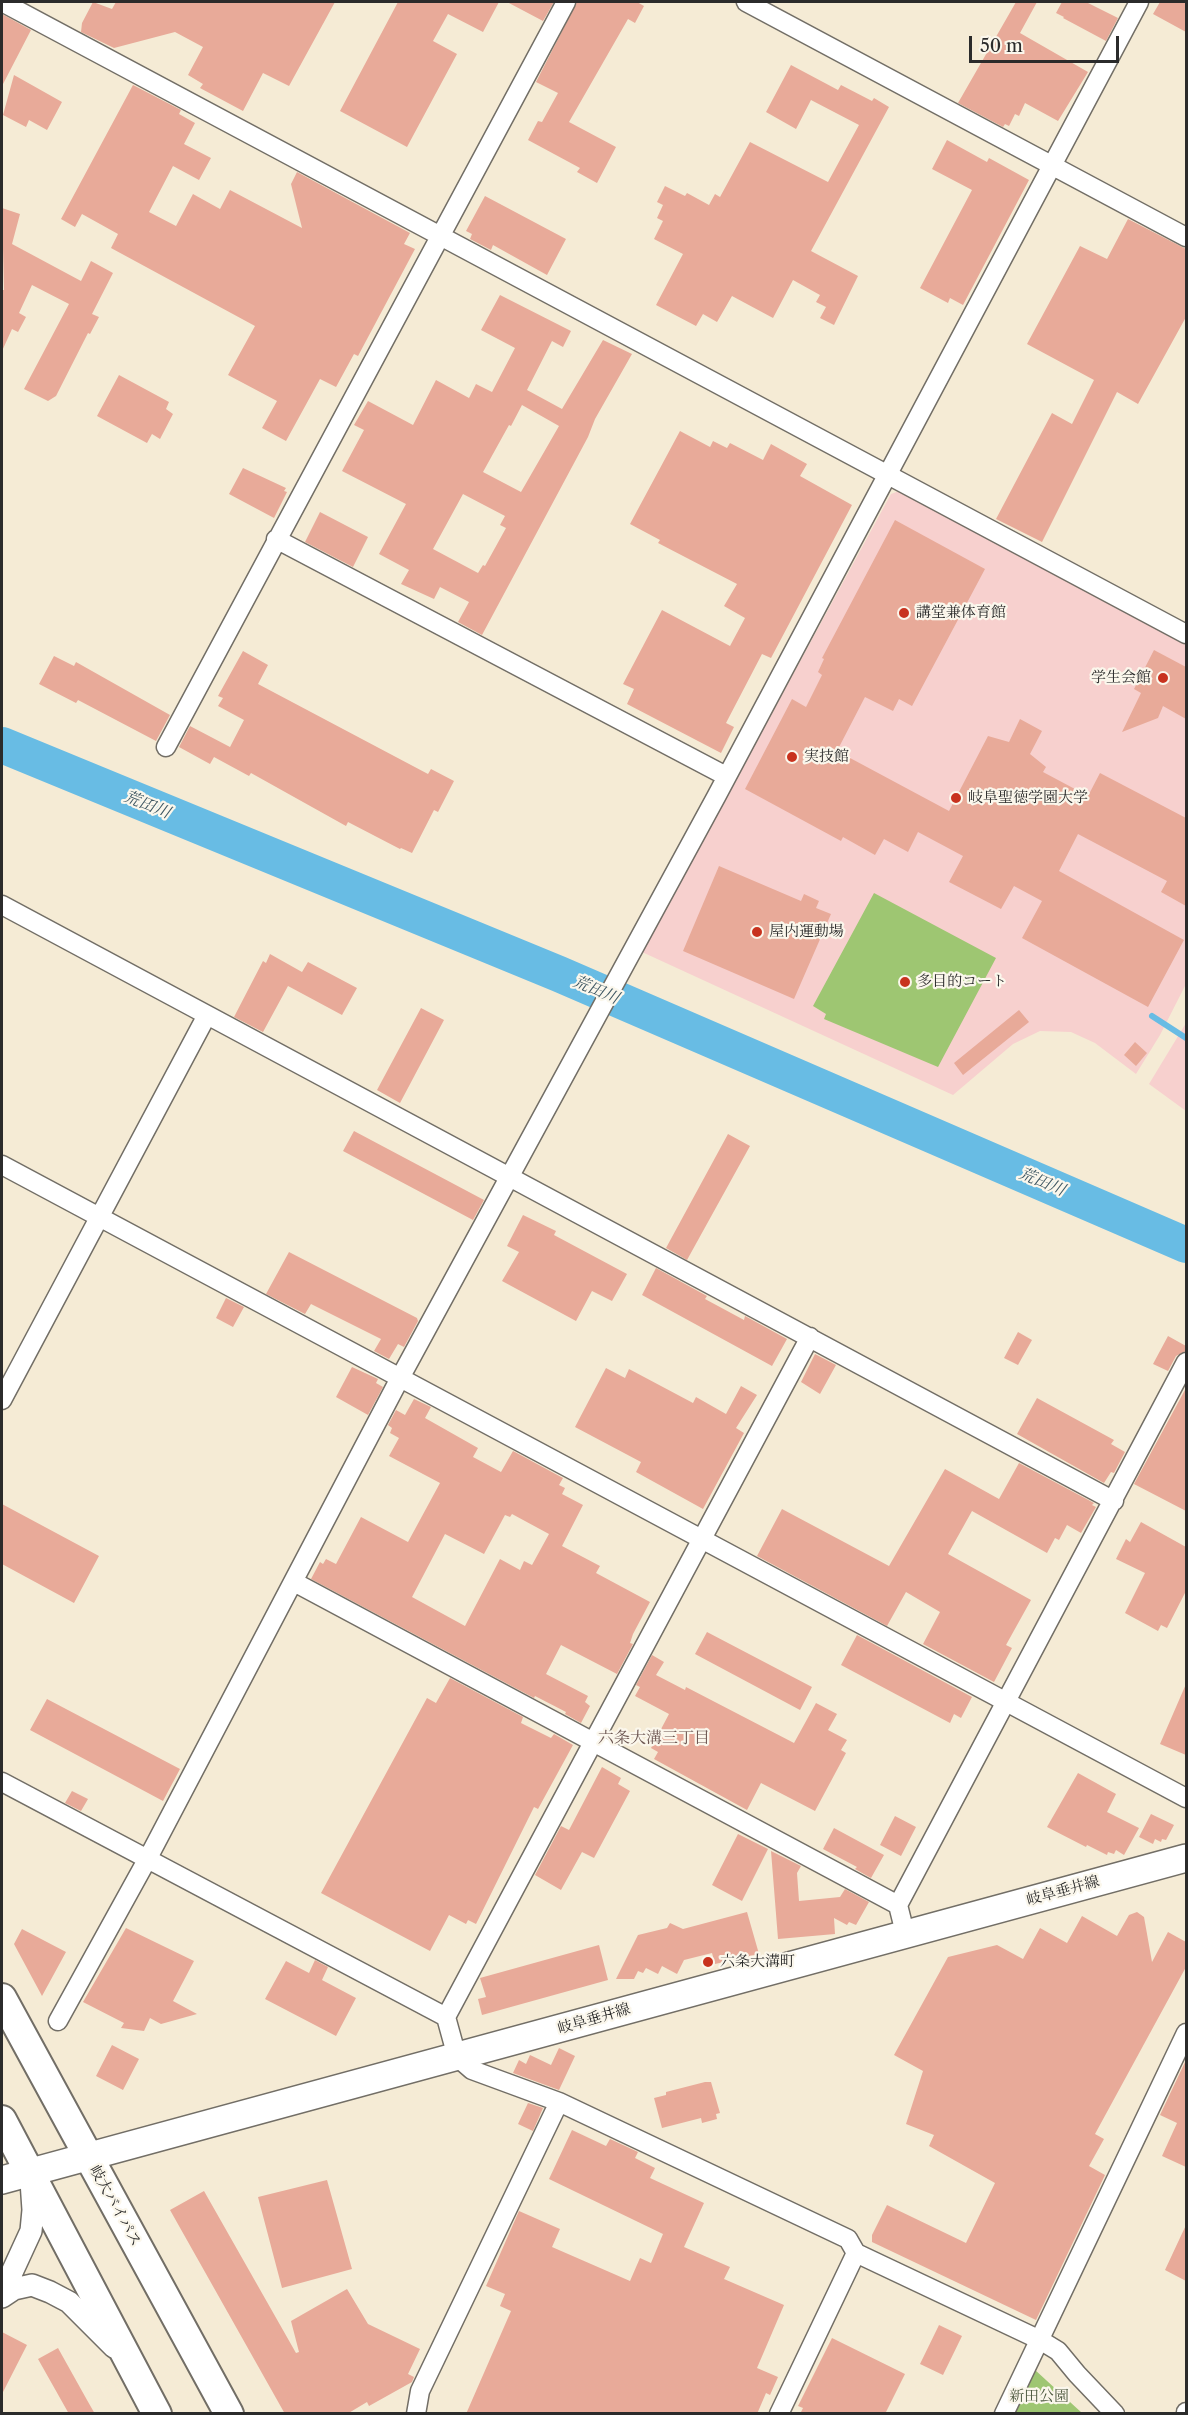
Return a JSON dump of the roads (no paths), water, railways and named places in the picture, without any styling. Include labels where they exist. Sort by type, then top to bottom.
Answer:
[{"type":"highway","name":"岐大バイパス","points":[[2,1998],[229,2414]]},
{"type":"highway","points":[[2,2120],[157,2414]]},
{"type":"main road","name":"岐阜垂井線","points":[[2,2180],[87,2155],[457,2058],[905,1933],[1186,1858]]},
{"type":"street","points":[[2,2],[1186,634]]},
{"type":"street","points":[[166,747],[566,2]]},
{"type":"street","points":[[746,2],[1186,237]]},
{"type":"street","points":[[58,2020],[148,1858],[400,1378],[889,474],[1139,2]]},
{"type":"street","points":[[276,539],[726,776]]},
{"type":"street","points":[[2,905],[1114,1501]]},
{"type":"street","points":[[2,1400],[207,1015]]},
{"type":"street","points":[[2,1165],[1186,1798]]},
{"type":"street","points":[[810,1337],[446,2017],[457,2058],[472,2070],[559,2102],[848,2239],[856,2253],[1040,2340],[1058,2351],[1115,2414]]},
{"type":"street","points":[[905,1933],[898,1905],[1186,1362]]},
{"type":"street","points":[[294,1582],[898,1905]]},
{"type":"street","points":[[2,1782],[446,2017]]},
{"type":"street","points":[[1004,2414],[1186,2035]]},
{"type":"street","points":[[416,2414],[420,2391],[559,2102]]},
{"type":"street","points":[[2,2295],[31,2231],[33,2210],[31,2172]]},
{"type":"street","points":[[779,2414],[856,2253]]},
{"type":"street","points":[[2,2295],[14,2289],[32,2285],[69,2302],[93,2324],[132,2367]]},
{"type":"waterway","name":"荒田川","points":[[2,745],[559,974],[1186,1245]]},
{"type":"waterway","points":[[1152,1016],[1186,1038]]},
{"type":"place","name":"講堂兼体育館","points":[[904,613]]},
{"type":"place","name":"学生会館","points":[[1163,678]]},
{"type":"place","name":"実技館","points":[[792,757]]},
{"type":"place","name":"岐阜聖徳学園大学","points":[[956,798]]},
{"type":"place","name":"屋内運動場","points":[[757,932]]},
{"type":"place","name":"多目的コート","points":[[905,982]]},
{"type":"place","name":"六条大溝町","points":[[708,1962]]},
{"type":"district","name":"六条大溝三丁目","points":[[654,1738]]},
{"type":"park label","name":"新田公園","points":[[1039,2397]]}]
